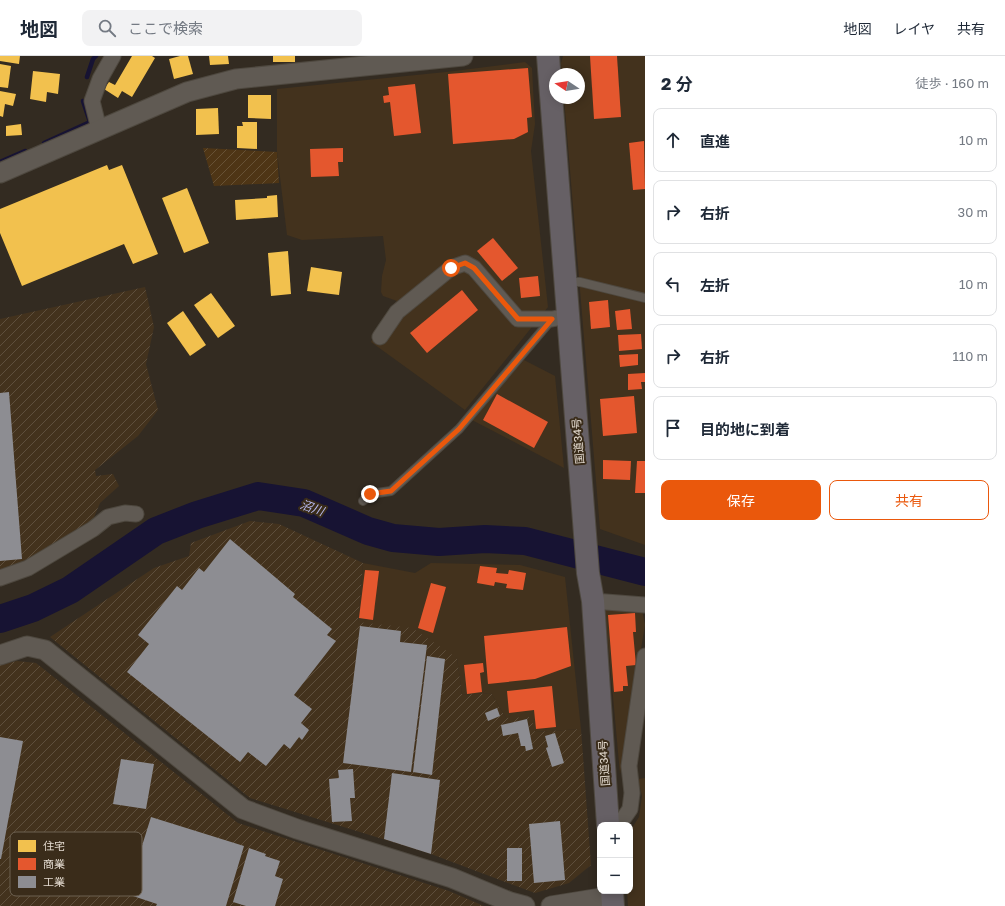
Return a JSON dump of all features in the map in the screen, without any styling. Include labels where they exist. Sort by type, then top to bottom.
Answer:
[{"type":"highway","name":"国道34号","points":[[548,56],[565,282],[560,318],[588,573],[593,601],[608,822]]},
{"type":"street","points":[[99,129],[92,101],[100,79],[114,56]]},
{"type":"street","points":[[0,173],[187,92],[236,79],[463,56]]},
{"type":"street","points":[[380,337],[397,312],[451,268],[465,263],[474,268],[518,319],[560,318]]},
{"type":"street","points":[[0,578],[28,568],[94,529],[108,517],[125,513],[136,514]]},
{"type":"street","points":[[593,601],[645,605]]},
{"type":"street","points":[[0,655],[27,646],[45,650],[243,809],[297,829],[452,878],[510,902],[525,906]]},
{"type":"street","points":[[622,822],[630,809],[632,793],[629,766],[645,656]]},
{"type":"street","points":[[551,906],[613,898]]},
{"type":"lane","points":[[565,282],[580,282],[645,298]]},
{"type":"lane","points":[[363,501],[370,494],[391,491],[459,429],[560,318]]},
{"type":"shaded area","points":[[563,56],[645,56],[645,545],[600,529],[565,104],[585,104],[585,68],[561,68]]},
{"type":"shaded area","points":[[525,62],[532,68],[535,124],[531,151],[548,307],[465,410],[371,342],[384,316],[397,301],[383,296],[381,292],[382,276],[386,260],[383,236],[302,240],[287,235],[277,152],[277,89],[446,72]]},
{"type":"shaded area","points":[[203,148],[277,152],[279,183],[214,186]]},
{"type":"shaded area","points":[[145,287],[154,327],[146,364],[158,410],[138,436],[95,470],[96,476],[113,474],[119,486],[100,503],[92,522],[25,565],[0,573],[0,319]]},
{"type":"shaded area","points":[[524,360],[555,376],[564,468],[470,419]]},
{"type":"shaded area","points":[[250,521],[279,524],[363,563],[358,622],[412,628],[457,658],[462,695],[491,693],[506,718],[531,717],[535,732],[581,729],[591,865],[569,883],[535,893],[431,854],[250,798],[50,637],[154,568],[189,556],[191,543]]},
{"type":"shaded area","points":[[363,563],[415,573],[431,563],[520,565],[565,577],[581,729],[535,732],[506,718],[491,693],[462,695],[457,658],[358,622]]},
{"type":"shaded area","points":[[605,608],[642,610],[645,625],[620,774]]},
{"type":"shaded area","points":[[17,661],[36,663],[238,823],[449,891],[484,906],[0,906],[0,665]]},
{"type":"shaded area","points":[[645,778],[645,906],[628,906],[627,894],[633,894],[633,826],[639,817],[642,796],[638,779]]},
{"type":"building: 住宅","points":[[0,56],[20,56],[19,64],[0,61]]},
{"type":"building: 住宅","points":[[132,56],[152,56],[155,58],[132,97],[122,91],[118,98],[104,89],[109,82],[115,85]]},
{"type":"building: 住宅","points":[[180,56],[188,56],[193,74],[174,79],[169,59]]},
{"type":"building: 住宅","points":[[209,56],[228,56],[229,64],[210,65]]},
{"type":"building: 住宅","points":[[273,56],[295,56],[295,62],[273,62]]},
{"type":"building: 住宅","points":[[0,64],[11,66],[8,88],[0,87]]},
{"type":"building: 住宅","points":[[33,71],[60,74],[58,94],[47,92],[46,102],[30,99]]},
{"type":"building: 住宅","points":[[0,91],[16,94],[13,106],[5,104],[3,117],[0,116]]},
{"type":"building: 住宅","points":[[248,95],[271,95],[271,119],[248,118]]},
{"type":"building: 住宅","points":[[218,108],[219,134],[196,135],[196,109]]},
{"type":"building: 住宅","points":[[242,122],[257,122],[257,149],[237,148],[237,126],[243,126]]},
{"type":"building: 住宅","points":[[21,124],[22,135],[6,136],[6,126]]},
{"type":"building: 住宅","points":[[107,165],[109,170],[122,165],[158,254],[133,264],[124,244],[22,286],[0,233],[0,209]]},
{"type":"building: 住宅","points":[[187,188],[209,243],[184,253],[162,198]]},
{"type":"building: 住宅","points":[[277,195],[278,217],[236,220],[235,200],[267,198],[267,196]]},
{"type":"building: 住宅","points":[[288,251],[291,294],[271,296],[268,253]]},
{"type":"building: 住宅","points":[[311,267],[342,272],[339,295],[307,291]]},
{"type":"building: 住宅","points":[[211,293],[235,326],[218,338],[194,305]]},
{"type":"building: 住宅","points":[[183,311],[206,345],[190,356],[167,323]]},
{"type":"building: 商業","points":[[590,56],[617,56],[621,117],[594,119]]},
{"type":"building: 商業","points":[[528,68],[532,117],[527,118],[528,132],[514,139],[453,144],[448,74]]},
{"type":"building: 商業","points":[[415,84],[421,133],[394,136],[390,102],[384,103],[383,96],[389,95],[388,87]]},
{"type":"building: 商業","points":[[644,141],[645,189],[633,190],[629,143]]},
{"type":"building: 商業","points":[[343,148],[343,162],[338,162],[339,176],[311,177],[310,149]]},
{"type":"building: 商業","points":[[493,238],[518,268],[502,281],[477,251]]},
{"type":"building: 商業","points":[[538,276],[540,296],[521,298],[519,278]]},
{"type":"building: 商業","points":[[462,290],[478,310],[427,353],[410,333]]},
{"type":"building: 商業","points":[[608,300],[610,327],[591,329],[589,302]]},
{"type":"building: 商業","points":[[630,309],[632,329],[617,330],[615,311]]},
{"type":"building: 商業","points":[[641,334],[642,349],[619,351],[618,335]]},
{"type":"building: 商業","points":[[638,354],[638,365],[620,367],[619,355]]},
{"type":"building: 商業","points":[[645,373],[645,382],[641,382],[642,389],[628,390],[628,374]]},
{"type":"building: 商業","points":[[497,394],[548,422],[534,448],[483,420]]},
{"type":"building: 商業","points":[[634,396],[637,433],[603,436],[600,399]]},
{"type":"building: 商業","points":[[603,460],[631,461],[630,480],[603,479]]},
{"type":"building: 商業","points":[[637,461],[645,461],[645,493],[635,493]]},
{"type":"building: 商業","points":[[480,566],[497,568],[496,573],[508,574],[509,570],[526,573],[523,590],[506,588],[507,584],[495,582],[494,586],[477,583]]},
{"type":"building: 商業","points":[[365,570],[379,571],[373,620],[359,618]]},
{"type":"building: 商業","points":[[431,583],[446,587],[433,633],[418,628]]},
{"type":"building: 商業","points":[[635,613],[636,632],[633,632],[636,665],[626,666],[628,686],[623,686],[623,691],[614,692],[608,615]]},
{"type":"building: 商業","points":[[567,627],[571,666],[535,679],[488,684],[484,636]]},
{"type":"building: 商業","points":[[483,663],[484,672],[480,673],[482,692],[467,694],[464,665]]},
{"type":"building: 商業","points":[[552,686],[556,727],[536,729],[534,710],[509,713],[507,691]]},
{"type":"building: 工業","points":[[9,392],[22,559],[0,561],[0,393]]},
{"type":"building: 工業","points":[[230,539],[295,594],[293,597],[332,629],[327,635],[336,641],[294,695],[312,709],[301,723],[309,730],[302,740],[299,737],[290,749],[284,744],[266,766],[248,752],[240,762],[127,672],[149,644],[138,635],[177,586],[182,590],[199,568],[204,572]]},
{"type":"building: 工業","points":[[360,626],[401,631],[400,642],[427,645],[411,772],[343,763]]},
{"type":"building: 工業","points":[[427,656],[445,659],[432,775],[413,772]]},
{"type":"building: 工業","points":[[497,708],[500,716],[488,721],[485,713]]},
{"type":"building: 工業","points":[[527,719],[533,749],[526,751],[525,746],[521,746],[518,733],[503,736],[501,725]]},
{"type":"building: 工業","points":[[555,733],[564,763],[552,767],[546,748],[548,747],[545,736]]},
{"type":"building: 工業","points":[[0,737],[23,741],[1,859],[0,859]]},
{"type":"building: 工業","points":[[121,759],[154,764],[146,809],[113,804]]},
{"type":"building: 工業","points":[[353,769],[355,798],[350,798],[352,821],[332,822],[329,779],[339,778],[338,770]]},
{"type":"building: 工業","points":[[392,773],[440,780],[431,854],[384,839]]},
{"type":"building: 工業","points":[[151,817],[244,846],[226,906],[156,906],[157,904],[133,896],[142,896],[142,846]]},
{"type":"building: 工業","points":[[560,821],[565,880],[534,883],[529,824]]},
{"type":"building: 工業","points":[[249,848],[280,861],[275,876],[283,879],[275,906],[246,906],[233,902]]},
{"type":"building: 工業","points":[[507,848],[522,848],[522,881],[507,881]]},
{"type":"waterway","points":[[87,77],[93,59],[96,56]]},
{"type":"waterway","points":[[44,143],[90,122],[83,101]]},
{"type":"waterway","points":[[0,162],[25,151]]},
{"type":"waterway","name":"沼川","points":[[0,619],[33,608],[70,590],[156,531],[197,515],[258,496],[304,503],[368,531],[393,538],[439,542],[485,539],[525,541],[645,572]]},
{"type":"route","points":[[370,494],[391,491],[459,429],[552,319],[518,319],[474,268],[465,263],[451,268]]}]
